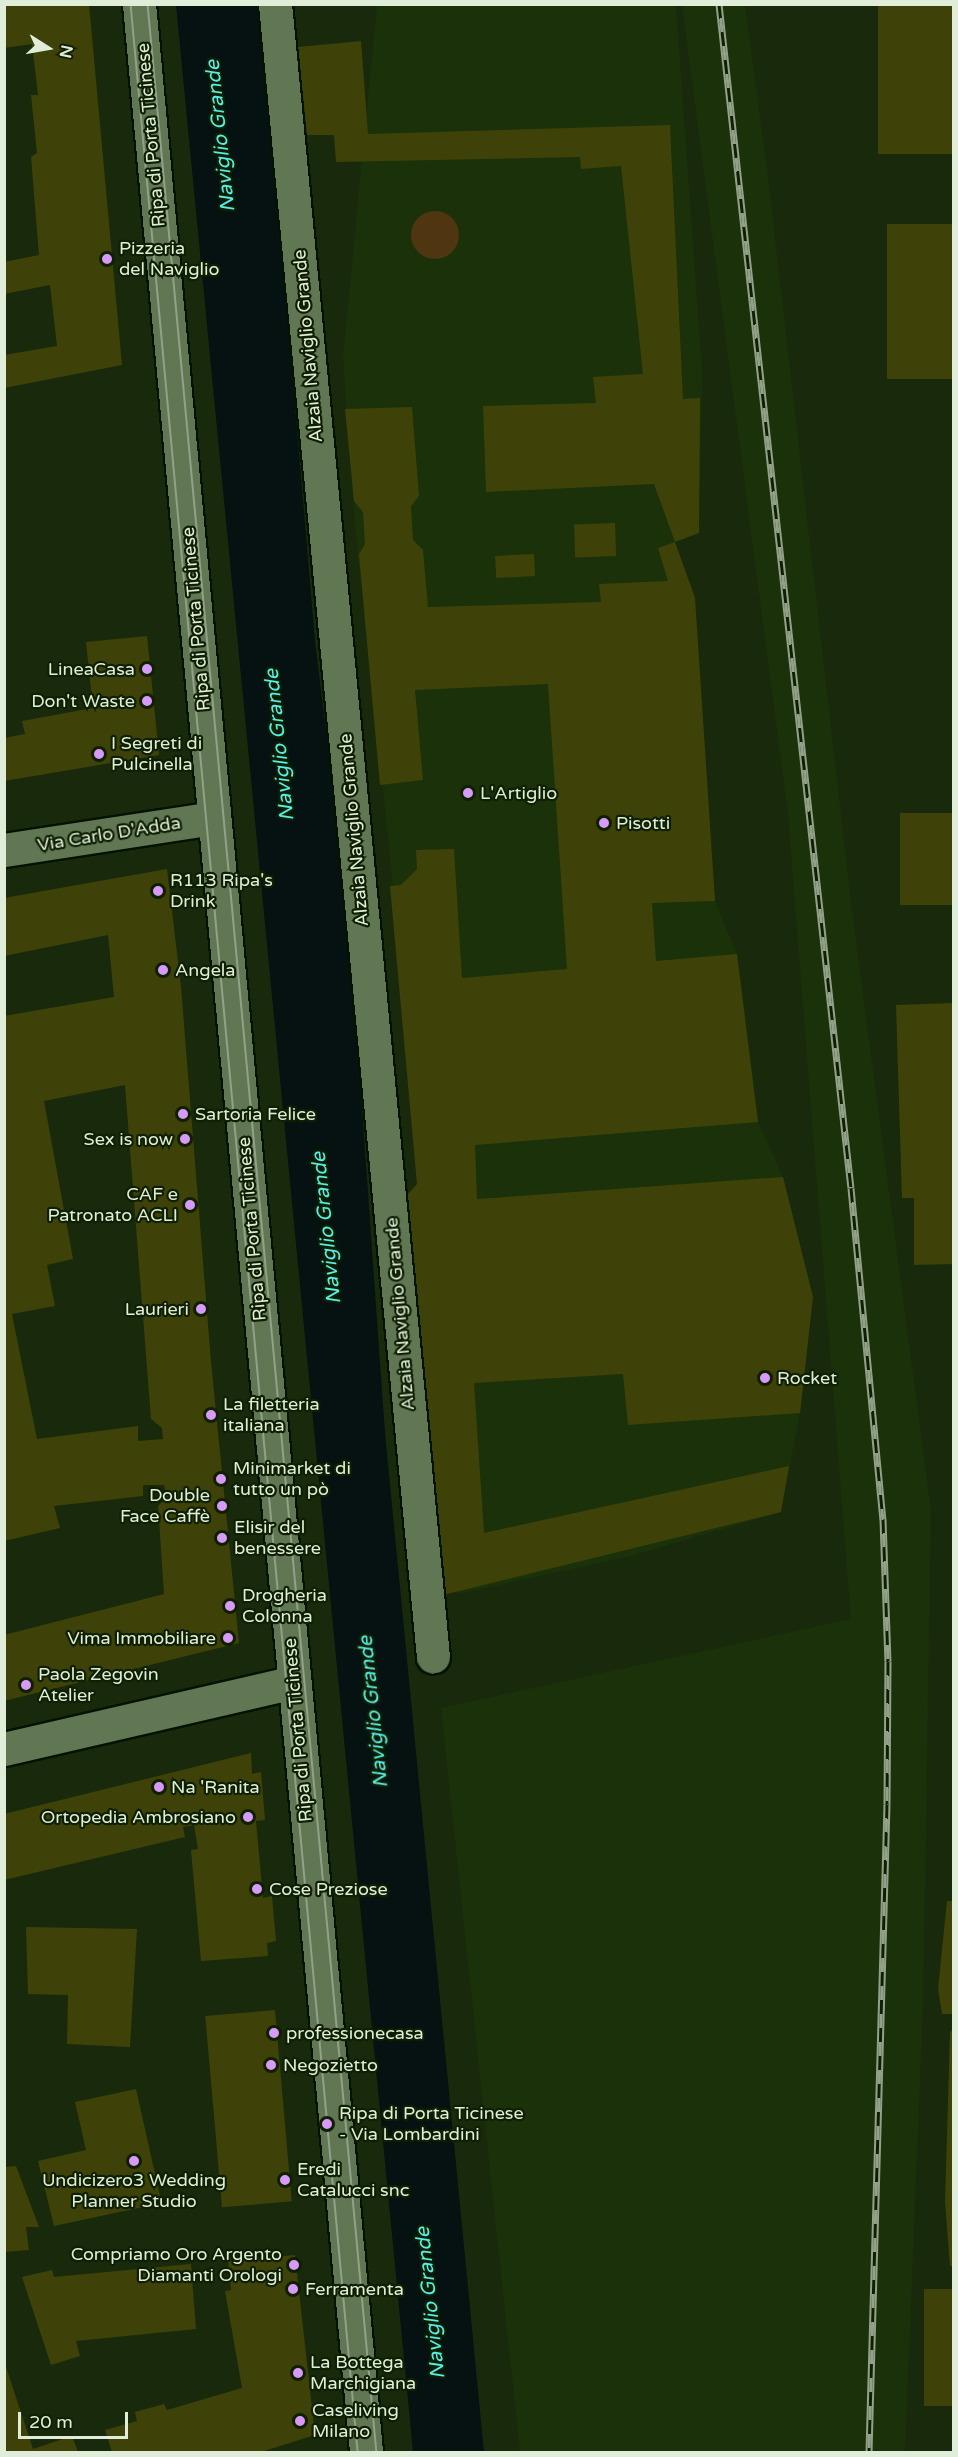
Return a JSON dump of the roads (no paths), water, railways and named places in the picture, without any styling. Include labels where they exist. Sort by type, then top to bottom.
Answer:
[{"type":"street","name":"Ripa di Porta Ticinese","points":[[139,4],[366,2452]]},
{"type":"street","name":"Alzaia Naviglio Grande","points":[[275,4],[433,1656]]},
{"type":"street","name":"Via Carlo D'Adda","points":[[4,850],[214,818]]},
{"type":"street","points":[[4,1749],[294,1682]]},
{"type":"water","name":"Naviglio Grande","points":[[176,5],[260,5],[276,128],[281,240],[315,641],[348,910],[385,1433],[484,2452],[413,2452]]},
{"type":"tram line","points":[[131,4],[358,2452]]},
{"type":"tram line","points":[[148,4],[377,2452]]},
{"type":"railway","points":[[719,4],[851,1188],[883,1519],[888,1661],[887,1804],[869,2452]]},
{"type":"place","name":"Pizzeria del Naviglio","points":[[107,259]]},
{"type":"place","name":"LineaCasa","points":[[147,669]]},
{"type":"place","name":"Don't Waste","points":[[147,701]]},
{"type":"place","name":"I Segreti di Pulcinella","points":[[99,754]]},
{"type":"place","name":"L'Artiglio","points":[[468,793]]},
{"type":"place","name":"Pisotti","points":[[604,823]]},
{"type":"place","name":"R113 Ripa's Drink","points":[[158,891]]},
{"type":"place","name":"Angela","points":[[163,970]]},
{"type":"place","name":"Sartoria Felice","points":[[183,1114]]},
{"type":"place","name":"Sex is now","points":[[185,1139]]},
{"type":"place","name":"CAF e Patronato ACLI","points":[[190,1205]]},
{"type":"place","name":"Laurieri","points":[[201,1309]]},
{"type":"place","name":"Rocket","points":[[765,1378]]},
{"type":"place","name":"La filetteria italiana","points":[[211,1415]]},
{"type":"place","name":"Minimarket di tutto un pò","points":[[221,1479]]},
{"type":"place","name":"Double Face Caffè","points":[[222,1506]]},
{"type":"place","name":"Elisir del benessere","points":[[222,1538]]},
{"type":"place","name":"Drogheria Colonna","points":[[230,1606]]},
{"type":"place","name":"Vima Immobiliare","points":[[228,1638]]},
{"type":"place","name":"Paola Zegovin Atelier","points":[[26,1685]]},
{"type":"place","name":"Na 'Ranita","points":[[159,1787]]},
{"type":"place","name":"Ortopedia Ambrosiano","points":[[248,1817]]},
{"type":"place","name":"Cose Preziose","points":[[257,1889]]},
{"type":"place","name":"professionecasa","points":[[274,2033]]},
{"type":"place","name":"Negozietto","points":[[271,2065]]},
{"type":"place","name":"Ripa di Porta Ticinese - Via Lombardini","points":[[327,2124]]},
{"type":"place","name":"Undicizero3 Wedding Planner Studio","points":[[134,2161]]},
{"type":"place","name":"Eredi Catalucci snc","points":[[285,2180]]},
{"type":"place","name":"Compriamo Oro Argento Diamanti Orologi","points":[[294,2265]]},
{"type":"place","name":"Ferramenta","points":[[293,2289]]},
{"type":"place","name":"La Bottega Marchigiana","points":[[298,2373]]},
{"type":"place","name":"Caseliving Milano","points":[[300,2421]]}]
